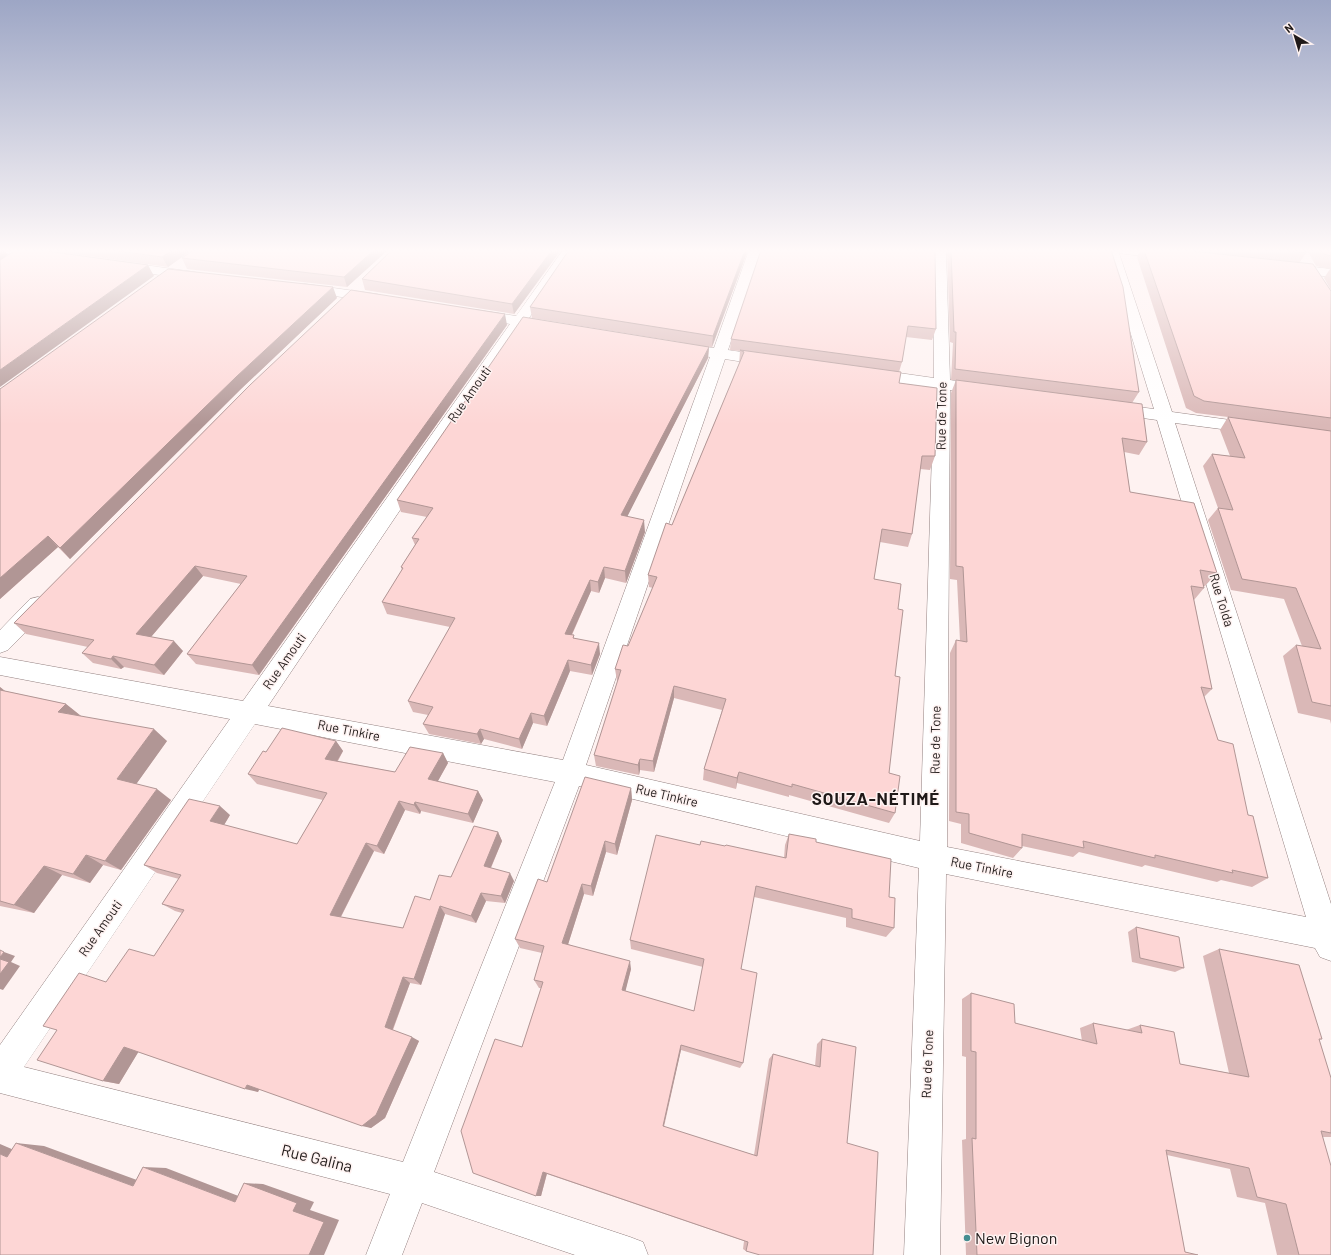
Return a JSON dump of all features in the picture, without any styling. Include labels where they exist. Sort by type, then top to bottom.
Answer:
[{"type":"street","name":"Rue Amouti","points":[[0,1073],[528,309]]},
{"type":"street","points":[[384,1255],[571,773],[735,309]]},
{"type":"street","name":"Rue de Tone","points":[[922,1255],[933,858],[942,384],[941,309]]},
{"type":"street","name":"Rue Tolda","points":[[1130,309],[1330,940]]},
{"type":"street","points":[[466,312],[565,329]]},
{"type":"street","points":[[665,345],[780,362]]},
{"type":"street","points":[[857,373],[996,392]]},
{"type":"street","points":[[1096,406],[1165,417],[1268,430]]},
{"type":"street","points":[[0,644],[50,594]]},
{"type":"street","name":"Rue Tinkire","points":[[0,666],[249,711],[571,773],[933,858],[1330,940]]},
{"type":"street","name":"Rue Galina","points":[[0,1077],[412,1182],[630,1255]]},
{"type":"building","points":[[0,309],[87,309],[0,370]]},
{"type":"building","points":[[113,309],[310,309],[236,377],[60,548],[48,536],[0,578],[0,389]]},
{"type":"building","points":[[331,309],[470,309],[505,314],[252,665],[187,654],[247,576],[195,566],[136,634],[174,641],[154,665],[113,656],[111,659],[82,653],[94,640],[14,623],[250,385]]},
{"type":"building","points":[[540,309],[723,309],[713,336]]},
{"type":"building","points":[[741,309],[936,309],[936,329],[908,326],[902,362],[731,339]]},
{"type":"building","points":[[953,309],[1126,309],[1139,392],[955,369],[956,332],[954,332]]},
{"type":"building","points":[[1164,309],[1331,309],[1331,418],[1204,401],[1194,396]]},
{"type":"building","points":[[523,317],[709,347],[621,515],[644,520],[625,571],[604,567],[598,582],[590,580],[565,634],[574,635],[573,638],[599,643],[591,665],[568,660],[544,716],[531,713],[519,739],[480,729],[477,734],[423,724],[433,707],[408,701],[455,618],[382,602],[403,568],[401,567],[419,539],[412,538],[433,508],[397,500]]},
{"type":"building","points":[[740,350],[901,372],[899,383],[937,388],[935,456],[922,456],[912,534],[882,529],[874,579],[901,584],[898,609],[903,610],[895,676],[900,677],[889,773],[900,776],[895,813],[792,784],[792,787],[739,772],[737,778],[704,769],[726,699],[674,686],[653,761],[640,759],[638,765],[594,755],[621,670],[615,669],[623,645],[628,646],[657,577],[648,575],[666,523],[672,525],[744,352]]},
{"type":"building","points":[[956,380],[1142,404],[1147,442],[1122,438],[1130,492],[1194,503],[1217,573],[1200,570],[1204,588],[1191,586],[1212,689],[1201,687],[1218,740],[1233,744],[1248,815],[1253,816],[1268,878],[1232,870],[1233,873],[1155,855],[1155,858],[1083,841],[1084,848],[1022,834],[1022,848],[969,833],[969,814],[956,812],[956,640],[967,642],[963,567],[956,566]]},
{"type":"building","points":[[1228,417],[1331,431],[1331,706],[1312,702],[1296,645],[1321,649],[1296,588],[1242,579],[1218,508],[1233,510],[1212,454],[1245,458]]},
{"type":"building","points":[[0,690],[66,704],[58,712],[154,729],[117,779],[157,789],[105,861],[86,855],[73,874],[44,866],[14,905],[0,901]]},
{"type":"building","points":[[282,728],[336,741],[325,759],[395,772],[410,747],[443,753],[428,779],[478,791],[468,814],[415,802],[414,805],[399,801],[377,846],[366,843],[330,915],[403,928],[415,896],[430,900],[439,875],[451,877],[474,826],[498,832],[484,866],[510,873],[501,896],[481,893],[471,916],[440,906],[414,979],[403,977],[385,1027],[412,1037],[376,1115],[362,1126],[247,1085],[245,1089],[124,1047],[103,1081],[37,1060],[57,1030],[43,1026],[79,973],[106,982],[129,949],[154,956],[184,910],[162,904],[181,875],[144,865],[189,799],[220,806],[210,821],[297,844],[327,793],[248,774],[263,751],[266,752]]},
{"type":"building","points":[[585,777],[631,788],[615,844],[605,841],[591,886],[582,884],[562,943],[630,961],[622,990],[694,1011],[704,959],[630,940],[656,835],[700,845],[701,841],[726,845],[786,858],[789,834],[816,839],[816,842],[891,859],[889,897],[895,898],[894,928],[852,918],[852,909],[756,886],[741,969],[757,973],[743,1063],[681,1045],[663,1126],[757,1156],[773,1054],[820,1067],[822,1039],[856,1047],[847,1143],[878,1152],[873,1255],[760,1255],[746,1251],[748,1242],[543,1172],[536,1196],[473,1173],[461,1131],[495,1039],[522,1047],[543,982],[534,980],[544,946],[515,939],[538,879],[547,882]]},
{"type":"building","points":[[1136,927],[1179,937],[1184,968],[1140,958]]},
{"type":"building","points":[[1219,949],[1299,965],[1322,1039],[1319,1039],[1331,1078],[1331,1133],[1321,1131],[1331,1166],[1331,1255],[1299,1255],[1286,1204],[1257,1197],[1249,1168],[1166,1150],[1185,1252],[1198,1255],[977,1255],[972,1138],[976,1139],[976,1052],[971,1051],[971,993],[1014,1004],[1015,1023],[1097,1044],[1093,1023],[1142,1033],[1140,1025],[1174,1032],[1180,1064],[1249,1077]]},
{"type":"building","points":[[0,950],[4,952],[0,957]]},
{"type":"building","points":[[0,959],[9,962],[0,974]]},
{"type":"building","points":[[16,1143],[133,1186],[143,1167],[235,1202],[244,1183],[297,1203],[293,1211],[324,1222],[309,1255],[0,1255],[0,1154],[7,1157]]},
{"type":"place","name":"New Bignon","points":[[967,1238]]},
{"type":"district","name":"SOUZA-NÉTIMÉ","points":[[876,799]]}]
